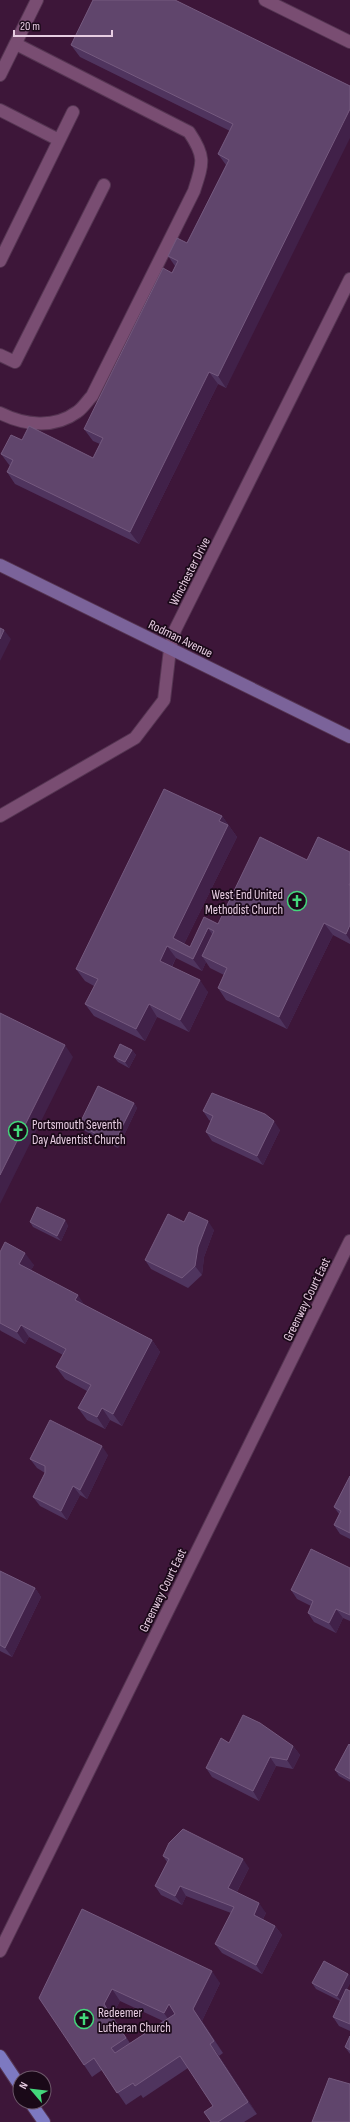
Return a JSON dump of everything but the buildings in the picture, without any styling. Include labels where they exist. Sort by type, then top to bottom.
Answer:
[{"type":"main road","points":[[0,2056],[12,2074]]},
{"type":"main road","points":[[36,2110],[44,2122]]},
{"type":"street","points":[[0,75],[37,0]]},
{"type":"street","points":[[265,0],[350,42]]},
{"type":"street","points":[[0,413],[11,418],[36,424],[58,422],[77,412],[92,396],[194,191],[202,167],[200,148],[189,132],[16,44]]},
{"type":"street","points":[[0,110],[59,140]]},
{"type":"street","points":[[0,261],[73,112]]},
{"type":"street","points":[[0,355],[15,362],[104,185]]},
{"type":"street","name":"Winchester Drive","points":[[0,816],[135,738],[164,700],[170,649],[175,630],[350,279]]},
{"type":"street","name":"Rodman Avenue","points":[[0,565],[350,737]]},
{"type":"street","name":"Greenway Court East","points":[[0,1951],[350,1241]]},
{"type":"place","name":"West End United Methodist Church","points":[[297,901]]},
{"type":"place","name":"Portsmouth Seventh Day Adventist Church","points":[[18,1131]]},
{"type":"place","name":"Redeemer Lutheran Church","points":[[84,2019]]}]
